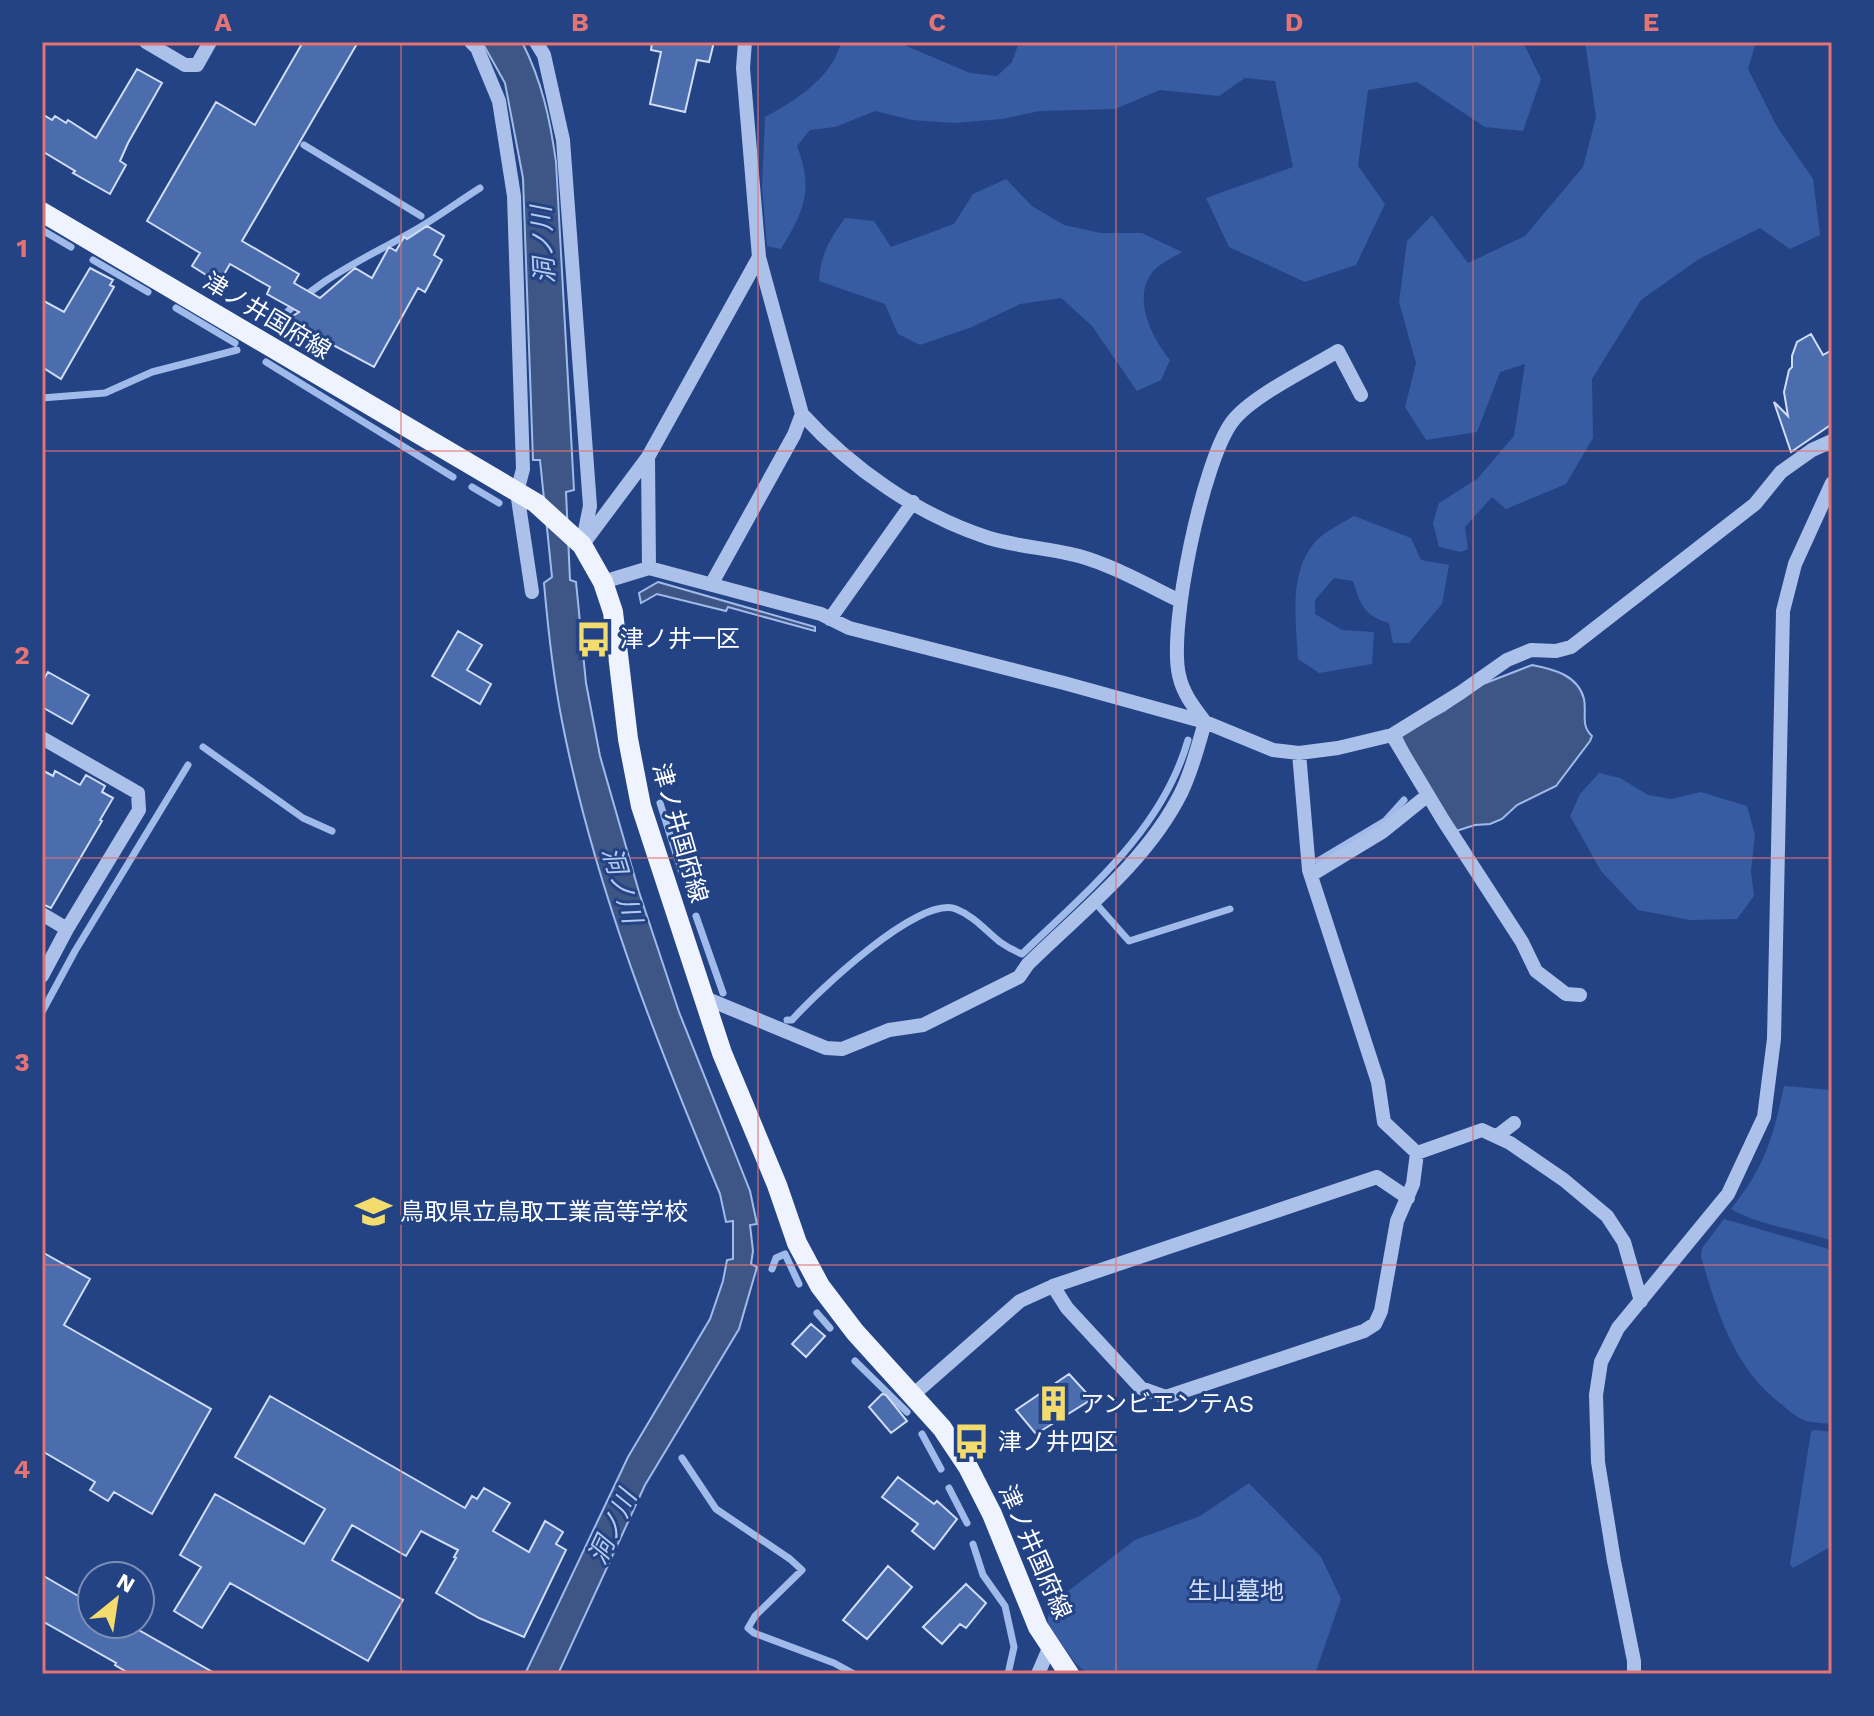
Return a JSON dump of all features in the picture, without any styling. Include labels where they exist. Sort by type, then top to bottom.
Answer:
[{"type":"main road","name":"津ノ井国府線","points":[[42,212],[536,503],[586,551],[603,582],[613,612],[628,739],[641,806],[722,1053],[777,1185],[797,1243],[820,1286],[855,1332],[914,1394],[968,1467],[992,1514],[1038,1627],[1069,1674]]},
{"type":"street","points":[[146,42],[185,65],[197,65],[210,42]]},
{"type":"street","points":[[471,42],[477,48],[499,101],[514,196],[523,469],[517,492],[532,592]]},
{"type":"street","points":[[536,42],[544,55],[563,140],[590,506],[586,551]]},
{"type":"street","points":[[745,42],[743,68],[759,257],[802,414],[842,456],[943,519],[990,538],[1082,557],[1180,601]]},
{"type":"street","points":[[586,551],[648,457],[759,257]]},
{"type":"street","points":[[1205,722],[1184,694],[1178,673],[1176,644],[1180,601],[1194,534],[1218,446],[1234,419],[1254,402],[1338,351],[1361,395]]},
{"type":"street","points":[[712,583],[794,435],[802,414]]},
{"type":"street","points":[[603,582],[649,568],[712,583],[821,614],[849,628],[1205,722],[1273,750],[1299,753],[1338,748],[1392,735],[1507,660],[1531,650],[1556,651],[1571,647],[1755,504],[1781,472],[1812,450],[1832,441]]},
{"type":"street","points":[[648,457],[649,568]]},
{"type":"street","points":[[1634,1674],[1598,1462],[1596,1395],[1601,1362],[1618,1328],[1728,1194],[1764,1117],[1774,1039],[1783,611],[1795,564],[1832,483]]},
{"type":"street","points":[[830,619],[913,502]]},
{"type":"street","points":[[705,998],[826,1048],[842,1049],[889,1030],[923,1025],[1019,977],[1028,964],[1128,866],[1153,835],[1180,793],[1205,722]]},
{"type":"street","points":[[1392,735],[1522,942],[1536,971],[1566,994],[1580,995]]},
{"type":"street","points":[[42,738],[138,793],[139,810],[42,976]]},
{"type":"street","points":[[1299,753],[1311,875],[1378,1082],[1384,1122],[1417,1153]]},
{"type":"street","points":[[1311,875],[1382,832],[1428,795]]},
{"type":"street","points":[[42,914],[67,929]]},
{"type":"street","points":[[1497,1136],[1514,1123]]},
{"type":"street","points":[[1417,1153],[1482,1130],[1497,1136],[1564,1180],[1607,1216],[1624,1242],[1641,1301]]},
{"type":"street","points":[[1053,1286],[1067,1308],[1141,1388],[1166,1397],[1364,1331],[1375,1324],[1381,1311],[1397,1221],[1413,1184],[1417,1153]]},
{"type":"street","points":[[914,1394],[1020,1301],[1053,1286],[1377,1177],[1408,1198]]},
{"type":"street","points":[[1038,1674],[1050,1646]]},
{"type":"green space","points":[[841,42],[897,42],[970,73],[997,76],[1012,62],[1019,42],[1523,42],[1541,79],[1523,131],[1485,127],[1417,82],[1368,90],[1358,166],[1385,204],[1356,265],[1305,282],[1229,247],[1206,198],[1293,167],[1275,81],[1245,78],[1219,96],[1160,90],[1115,109],[1040,111],[1002,119],[955,123],[912,120],[875,111],[835,127],[810,130],[797,146],[805,175],[801,211],[781,249],[767,246],[762,188],[765,117],[811,87],[830,66]]},
{"type":"green space","points":[[1585,42],[1756,42],[1748,69],[1776,125],[1813,179],[1820,235],[1790,249],[1760,228],[1699,259],[1641,300],[1592,379],[1593,438],[1566,484],[1506,509],[1492,497],[1465,527],[1468,549],[1461,552],[1439,547],[1433,523],[1439,503],[1477,479],[1514,436],[1525,364],[1500,372],[1477,432],[1426,440],[1405,407],[1416,363],[1399,302],[1407,241],[1432,215],[1468,263],[1525,236],[1583,167],[1596,117]]},
{"type":"green space","points":[[1006,179],[1032,206],[1064,225],[1101,233],[1142,233],[1182,252],[1151,274],[1144,295],[1151,330],[1170,360],[1161,380],[1137,391],[1092,326],[1061,298],[1020,304],[972,327],[920,345],[898,334],[885,304],[819,281],[827,248],[845,218],[874,221],[891,247],[954,224],[973,194]]},
{"type":"green space","points":[[1354,516],[1411,538],[1421,560],[1449,565],[1442,604],[1409,643],[1393,643],[1389,623],[1368,613],[1353,581],[1334,578],[1315,600],[1315,614],[1342,630],[1374,632],[1372,664],[1319,673],[1298,659],[1295,613],[1297,582],[1307,553],[1316,541]]},
{"type":"green space","points":[[1599,773],[1620,778],[1648,795],[1671,799],[1701,792],[1747,806],[1755,835],[1751,871],[1754,896],[1737,919],[1690,920],[1638,910],[1601,871],[1570,816],[1580,794]]},
{"type":"green space","points":[[1784,1086],[1832,1090],[1832,1241],[1755,1220],[1731,1209],[1760,1165],[1776,1121]]},
{"type":"green space","points":[[1724,1219],[1832,1250],[1832,1424],[1807,1421],[1787,1409],[1764,1389],[1729,1338],[1701,1257],[1702,1248]]},
{"type":"green space","points":[[1811,1432],[1832,1432],[1832,1546],[1793,1568],[1790,1564]]},
{"type":"green space","name":"生山墓地","points":[[1249,1483],[1321,1557],[1341,1599],[1315,1674],[1088,1674],[1075,1663],[1047,1624],[1050,1605],[1135,1540],[1200,1516]]},
{"type":"water","name":"洞ノ川","points":[[482,42],[522,42],[535,71],[548,115],[556,162],[574,490],[566,492],[570,580],[576,582],[586,683],[600,756],[639,892],[679,1012],[750,1191],[757,1224],[750,1225],[751,1264],[757,1267],[739,1329],[645,1485],[558,1674],[525,1674],[628,1457],[710,1319],[727,1260],[733,1259],[733,1221],[726,1222],[720,1194],[629,962],[591,843],[562,721],[544,583],[552,577],[540,460],[533,460],[523,178],[505,83]]},
{"type":"water","points":[[658,582],[815,627],[815,631],[728,607],[726,611],[657,594],[641,603],[639,593]]},
{"type":"water","points":[[1532,665],[1556,671],[1576,684],[1584,699],[1585,723],[1592,736],[1590,741],[1556,786],[1517,805],[1502,819],[1456,831],[1423,781],[1400,734],[1444,711],[1483,684]]},
{"type":"building","points":[[303,42],[358,42],[242,241],[299,274],[294,283],[320,298],[355,268],[372,278],[389,247],[396,251],[404,237],[407,239],[427,226],[444,236],[434,255],[442,260],[425,292],[418,288],[374,367],[305,330],[297,336],[288,319],[299,312],[267,294],[270,287],[230,264],[219,283],[192,266],[200,253],[147,221],[216,102],[255,125]]},
{"type":"building","points":[[652,42],[714,42],[709,62],[697,60],[685,112],[650,104],[661,52],[651,50]]},
{"type":"building","points":[[137,69],[162,83],[128,143],[120,161],[126,165],[110,194],[42,151],[42,114],[52,120],[55,116],[66,123],[68,120],[96,138]]},
{"type":"building","points":[[90,268],[113,280],[110,285],[114,287],[61,379],[42,367],[42,300],[64,312]]},
{"type":"building","points":[[1811,334],[1823,355],[1832,350],[1832,424],[1791,452],[1774,402],[1788,416],[1784,392],[1792,356],[1797,342]]},
{"type":"building","points":[[458,631],[482,645],[467,670],[491,684],[480,704],[432,676]]},
{"type":"building","points":[[48,672],[89,695],[72,724],[42,707],[42,682]]},
{"type":"building","points":[[42,770],[53,776],[55,771],[80,785],[86,775],[105,786],[102,792],[113,798],[51,908],[42,904]]},
{"type":"building","points":[[42,1252],[90,1279],[64,1325],[211,1409],[152,1514],[114,1492],[108,1501],[90,1490],[95,1482],[42,1451]]},
{"type":"building","points":[[811,1324],[825,1336],[806,1357],[792,1344]]},
{"type":"building","name":"アンビエンテAS","points":[[1069,1374],[1092,1399],[1036,1434],[1016,1410]]},
{"type":"building","points":[[882,1394],[907,1421],[891,1433],[869,1407]]},
{"type":"building","points":[[270,1396],[465,1508],[472,1496],[477,1499],[484,1488],[510,1503],[493,1531],[529,1552],[545,1521],[563,1532],[556,1544],[566,1550],[524,1637],[479,1618],[436,1593],[458,1550],[421,1531],[406,1556],[352,1525],[332,1560],[403,1600],[368,1661],[230,1583],[202,1628],[174,1611],[201,1567],[180,1555],[215,1494],[304,1544],[325,1509],[235,1457]]},
{"type":"building","points":[[898,1477],[934,1504],[937,1501],[957,1519],[934,1549],[912,1531],[918,1524],[882,1497]]},
{"type":"building","points":[[888,1566],[912,1587],[867,1639],[843,1620]]},
{"type":"building","points":[[42,1575],[76,1595],[76,1640],[156,1640],[216,1674],[130,1674],[42,1621]]},
{"type":"building","points":[[966,1584],[986,1603],[966,1628],[960,1624],[942,1644],[923,1627]]},
{"type":"waterway","points":[[304,145],[421,216]]},
{"type":"waterway","points":[[273,327],[325,281],[422,226],[480,188]]},
{"type":"waterway","points":[[42,230],[71,247]]},
{"type":"waterway","points":[[93,260],[148,292]]},
{"type":"waterway","points":[[176,308],[235,343]]},
{"type":"waterway","points":[[42,398],[105,393],[152,372],[237,350]]},
{"type":"waterway","points":[[266,362],[453,477]]},
{"type":"waterway","points":[[472,487],[499,503]]},
{"type":"waterway","points":[[787,1020],[792,1020],[845,969],[894,931],[918,916],[939,909],[962,912],[1000,942],[1022,954],[1096,883],[1141,831],[1176,773],[1188,740]]},
{"type":"waterway","points":[[203,747],[303,818],[332,831]]},
{"type":"waterway","points":[[42,1012],[75,951],[188,765]]},
{"type":"waterway","points":[[1318,861],[1385,821],[1404,800]]},
{"type":"waterway","points":[[660,803],[682,873]]},
{"type":"waterway","points":[[1099,907],[1129,941],[1230,909]]},
{"type":"waterway","points":[[696,916],[723,993]]},
{"type":"waterway","points":[[772,1269],[776,1258],[785,1254],[799,1284]]},
{"type":"waterway","points":[[817,1313],[830,1328]]},
{"type":"waterway","points":[[855,1361],[907,1412]]},
{"type":"waterway","points":[[922,1434],[941,1469]]},
{"type":"waterway","points":[[682,1458],[716,1509],[802,1570],[755,1616],[748,1628],[854,1674]]},
{"type":"waterway","points":[[949,1488],[967,1523]]},
{"type":"waterway","points":[[973,1544],[983,1575],[1005,1606],[1014,1647],[1008,1674]]},
{"type":"place","name":"津ノ井一区","points":[[594,639]]},
{"type":"place","name":"鳥取県立鳥取工業高等学校","points":[[374,1212]]},
{"type":"place","name":"アンビエンテAS","points":[[1054,1404]]},
{"type":"place","name":"津ノ井四区","points":[[972,1442]]}]
